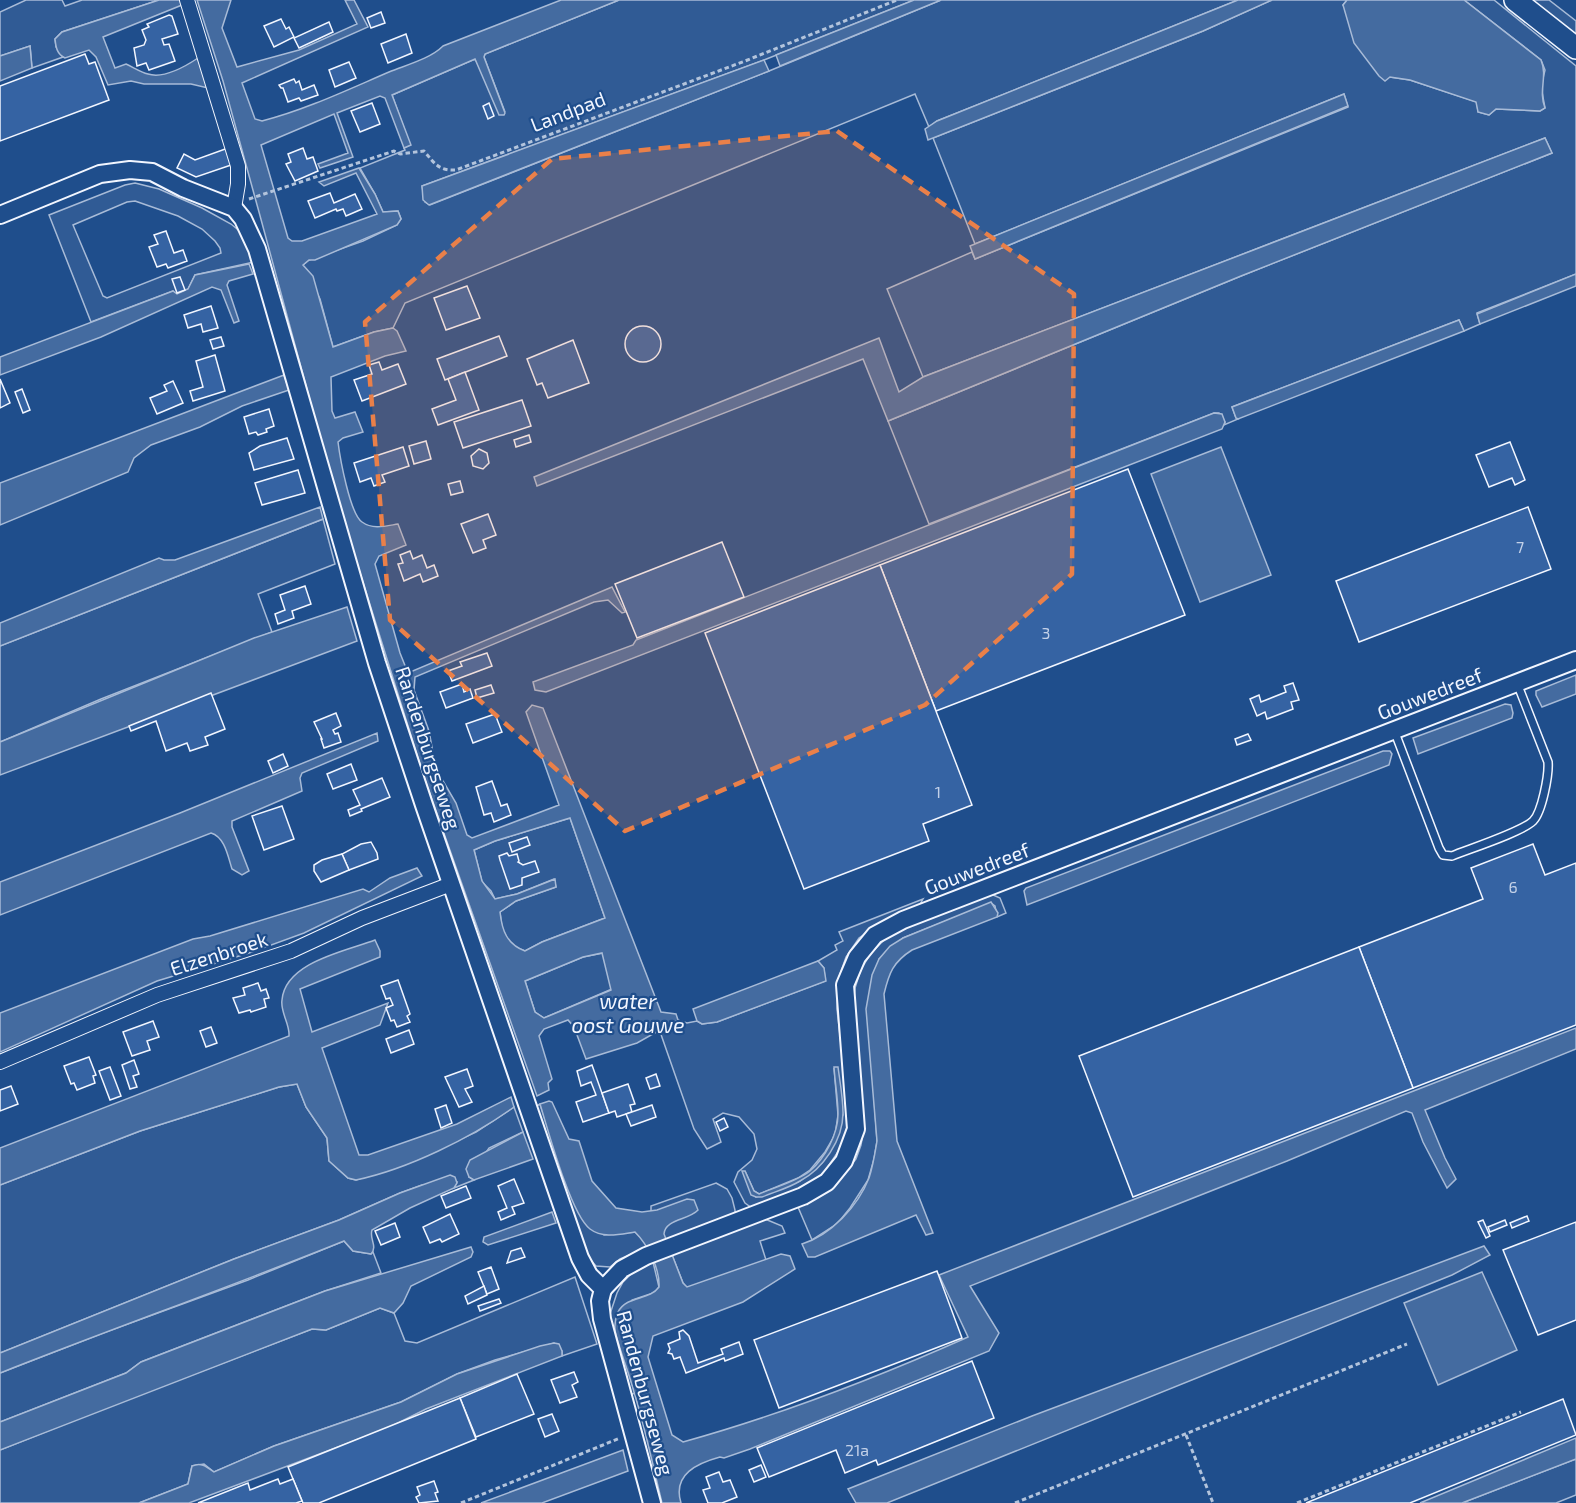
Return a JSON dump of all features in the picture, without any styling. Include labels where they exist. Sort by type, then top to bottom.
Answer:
[{"type":"main road","points":[[1515,0],[1576,48]]},
{"type":"street","points":[[0,214],[100,174],[130,170],[152,172],[183,188],[234,208],[238,166],[187,0]]},
{"type":"street","name":"Randenburgseweg","points":[[234,208],[243,219],[257,249],[377,663],[451,884],[580,1258],[589,1275],[603,1289],[600,1301],[602,1319],[652,1503]]},
{"type":"street","name":"Gouwedreef","points":[[603,1289],[622,1269],[646,1256],[802,1196],[827,1182],[844,1161],[856,1129],[845,985],[857,957],[876,935],[903,920],[1576,660]]},
{"type":"street","name":"Elzenbroek","points":[[0,1062],[157,995],[291,951],[362,918],[451,884]]},
{"type":"lane","points":[[1394,730],[1439,848],[1443,855],[1452,856],[1526,826],[1536,817],[1549,774],[1548,762],[1517,683]]},
{"type":"path","name":"Landpad","points":[[251,200],[394,151],[400,154],[424,151],[437,166],[445,171],[456,170],[745,61],[897,0]]},
{"type":"path","points":[[1015,1503],[1407,1344]]},
{"type":"path","points":[[1297,1503],[1521,1412]]},
{"type":"path","points":[[461,1503],[633,1433]]},
{"type":"path","points":[[1186,1435],[1213,1503]]},
{"type":"highlighted area","points":[[837,131],[1074,294],[1072,574],[925,705],[625,831],[390,620],[365,322],[552,159]]},
{"type":"shaded area","points":[[26,0],[62,0],[65,6],[82,0],[159,0],[62,32],[55,39],[56,47],[63,57],[32,68],[30,46],[0,56],[0,12]]},
{"type":"shaded area","points":[[619,0],[914,0],[764,60],[422,186],[425,202],[430,205],[769,71],[941,0],[1238,0],[937,121],[929,127],[915,94],[405,303],[393,328],[374,332],[333,347],[320,299],[303,265],[309,260],[363,241],[397,225],[401,219],[398,211],[383,212],[360,168],[405,150],[404,148],[410,145],[392,95],[475,59],[505,112],[484,57],[485,54]]},
{"type":"shaded area","points":[[1272,0],[1347,0],[1343,5],[1390,77],[1410,80],[1477,102],[1478,112],[1489,115],[1496,109],[1540,111],[1545,108],[1541,87],[1545,70],[1541,60],[1464,0],[1494,0],[1576,66],[1576,274],[1477,313],[1480,324],[1464,331],[1459,320],[1232,407],[1238,419],[1224,425],[1225,422],[1219,413],[1214,413],[929,524],[888,421],[1241,276],[1552,153],[1545,138],[923,377],[887,289],[972,252],[975,259],[1348,107],[1344,94],[975,244],[933,138],[1203,31]]},
{"type":"shaded area","points":[[1531,0],[1549,0],[1576,21],[1576,36]]},
{"type":"shaded area","points":[[135,183],[159,189],[231,224],[242,233],[254,262],[195,275],[188,289],[176,295],[173,291],[91,322],[49,215]],"holes":[[[135,201],[178,216],[202,229],[215,241],[221,253],[107,298],[103,296],[73,225],[127,202]]]},
{"type":"shaded area","points":[[323,519],[335,564],[258,594],[272,632],[101,699],[0,742],[0,646]]},
{"type":"shaded area","points":[[570,818],[605,918],[542,942],[525,951],[515,947],[508,940],[502,928],[500,912],[516,901],[556,887],[554,879],[517,894],[495,899],[482,882],[474,850],[495,841]]},
{"type":"shaded area","points":[[991,894],[1000,898],[1006,913],[997,917],[995,906],[991,903],[903,938],[879,959],[873,1083],[877,1141],[874,1159],[868,1180],[850,1208],[837,1224],[812,1240],[798,1207],[819,1197],[836,1185],[856,1159],[861,1145],[864,1128],[853,1007],[855,988],[861,969],[871,953],[897,930]]},
{"type":"shaded area","points":[[923,899],[919,906],[881,923],[859,938],[846,957],[838,980],[837,1009],[849,1116],[844,1143],[825,1171],[812,1183],[752,1208],[745,1203],[734,1182],[738,1172],[752,1160],[757,1149],[754,1134],[739,1117],[723,1113],[713,1119],[721,1142],[707,1149],[694,1129],[657,1023],[678,1020],[687,1023],[697,1021],[702,1024],[717,1022],[825,981],[824,968],[818,961],[837,950],[835,945],[843,941],[839,932]],"holes":[[[834,1068],[843,1115],[835,1132],[838,1115]],[[832,1140],[822,1163],[800,1181],[756,1197],[745,1171],[754,1191],[759,1194],[798,1178],[810,1170]]]},
{"type":"shaded area","points":[[603,953],[612,989],[544,1018],[535,1012],[525,981],[583,957]]},
{"type":"shaded area","points":[[297,1084],[306,1107],[327,1138],[329,1161],[348,1178],[356,1180],[406,1164],[476,1132],[514,1107],[523,1132],[489,1148],[469,1177],[474,1180],[454,1188],[457,1182],[422,1185],[400,1193],[339,1220],[234,1259],[0,1353],[0,1185],[140,1131],[279,1087]]},
{"type":"shaded area","points":[[540,1104],[568,1190],[604,1235],[635,1232],[646,1242],[647,1248],[620,1259],[610,1267],[596,1266],[588,1257],[535,1107]]},
{"type":"shaded area","points":[[716,1183],[727,1189],[732,1198],[735,1216],[666,1240],[651,1221],[651,1206]]},
{"type":"shaded area","points":[[765,1219],[782,1226],[785,1233],[760,1241],[766,1260],[687,1288],[672,1255]]},
{"type":"shaded area","points":[[344,1241],[353,1251],[371,1254],[373,1252],[381,1273],[325,1291],[141,1362],[126,1373],[0,1422],[0,1373],[248,1280]]},
{"type":"shaded area","points":[[653,1262],[659,1287],[656,1292],[632,1300],[616,1333],[635,1393],[630,1395],[610,1314],[623,1282],[631,1274]]},
{"type":"shaded area","points":[[575,1277],[597,1344],[562,1356],[562,1351],[554,1343],[495,1360],[457,1374],[401,1402],[274,1446],[214,1472],[204,1464],[192,1466],[188,1484],[139,1503],[0,1503],[0,1450],[100,1410],[312,1329],[326,1330],[380,1308],[394,1313],[405,1341],[417,1343]]},
{"type":"shaded area","points":[[1576,1459],[1576,1495],[1556,1503],[1462,1503]]},
{"type":"water","points":[[159,0],[180,0],[182,5],[103,37],[115,68],[126,64],[145,73],[161,75],[181,68],[198,58],[208,88],[191,84],[144,84],[131,81],[108,85],[96,57],[89,50],[65,58],[57,50],[55,39],[62,32]]},
{"type":"water","name":"water oost Gouwe","points":[[197,0],[231,0],[222,28],[237,67],[299,50],[357,24],[345,0],[354,0],[368,27],[242,83],[255,119],[262,121],[326,99],[425,58],[443,46],[561,0],[619,0],[485,54],[484,57],[504,115],[499,115],[475,59],[392,95],[411,145],[404,148],[385,98],[380,96],[337,113],[353,157],[320,168],[318,164],[348,153],[334,114],[261,145],[288,238],[292,241],[302,241],[377,214],[356,173],[324,186],[319,182],[359,168],[383,212],[398,211],[401,219],[397,225],[315,260],[309,260],[303,265],[313,276],[333,347],[374,332],[393,328],[397,331],[406,351],[385,356],[331,377],[332,411],[335,418],[355,412],[363,432],[343,438],[338,442],[353,508],[362,522],[371,526],[398,524],[406,545],[379,556],[375,564],[400,653],[408,673],[612,587],[625,612],[622,613],[608,600],[594,602],[415,677],[414,690],[429,731],[436,769],[456,803],[467,835],[472,838],[559,805],[526,712],[532,705],[543,708],[661,1012],[676,1014],[678,1020],[637,1043],[586,1059],[574,1027],[568,1020],[544,1029],[539,1036],[552,1079],[548,1083],[549,1090],[537,1096],[424,777],[335,493],[223,81]],"holes":[[[570,818],[605,918],[542,942],[525,951],[514,945],[506,936],[500,912],[516,901],[556,887],[555,879],[517,894],[495,899],[482,881],[474,850],[495,841]],[[602,953],[611,990],[544,1018],[535,1012],[525,981],[583,957]]]},
{"type":"water","points":[[914,0],[941,0],[780,66],[776,55]]},
{"type":"water","points":[[1238,0],[1272,0],[1203,31],[928,140],[925,129],[937,121]]},
{"type":"water","points":[[1347,0],[1464,0],[1541,60],[1544,72],[1542,95],[1545,108],[1540,111],[1496,109],[1489,115],[1478,112],[1476,102],[1410,80],[1390,77],[1385,81],[1354,43],[1343,5]]},
{"type":"water","points":[[30,46],[32,68],[0,81],[0,56]]},
{"type":"water","points":[[764,60],[769,71],[429,205],[423,200],[422,186]]},
{"type":"water","points":[[1344,94],[1348,106],[975,259],[970,246]]},
{"type":"water","points":[[1545,138],[1552,153],[1241,276],[888,421],[863,359],[537,486],[534,477],[879,338],[899,392],[923,377]]},
{"type":"water","points":[[249,264],[253,274],[229,281],[227,285],[239,321],[234,323],[221,290],[212,287],[101,337],[0,375],[0,357],[173,291],[177,294],[188,289],[195,275]]},
{"type":"water","points":[[1576,274],[1576,286],[1480,324],[1477,314]]},
{"type":"water","points":[[1459,320],[1464,331],[1236,418],[1232,407]]},
{"type":"water","points":[[284,375],[289,390],[242,406],[200,427],[151,445],[134,458],[128,472],[0,525],[0,483]]},
{"type":"water","points":[[1214,413],[1222,414],[1225,422],[1222,429],[546,692],[535,690],[533,682],[633,645],[636,640]]},
{"type":"water","points":[[1221,447],[1271,575],[1200,602],[1151,474]]},
{"type":"water","points":[[320,507],[323,519],[0,646],[0,623],[159,558],[175,560]]},
{"type":"water","points":[[347,607],[357,641],[0,775],[0,742],[254,638]]},
{"type":"water","points":[[1576,675],[1576,694],[1542,707],[1536,691]]},
{"type":"water","points":[[1505,704],[1511,705],[1512,718],[1418,754],[1413,738]]},
{"type":"water","points":[[377,733],[378,741],[302,773],[300,778],[302,791],[232,821],[232,827],[249,871],[242,875],[232,869],[223,843],[211,833],[0,915],[0,882],[180,813]]},
{"type":"water","points":[[1383,751],[1390,751],[1392,754],[1389,765],[1027,905],[1024,891],[1026,888]]},
{"type":"water","points":[[417,868],[422,876],[304,933],[249,953],[157,981],[0,1052],[0,1013],[193,939],[210,936],[363,889],[369,892],[390,878]]},
{"type":"water","points":[[991,902],[998,913],[997,917],[912,950],[900,959],[893,969],[884,994],[897,1141],[933,1233],[926,1235],[916,1215],[815,1257],[808,1257],[802,1244],[833,1227],[851,1209],[864,1189],[872,1169],[877,1141],[866,1009],[872,975],[879,959],[890,946],[903,938]]},
{"type":"water","points":[[375,940],[380,957],[300,989],[312,1032],[388,1003],[380,1025],[322,1048],[359,1155],[368,1155],[457,1124],[511,1097],[514,1107],[459,1141],[438,1151],[397,1168],[356,1180],[348,1178],[329,1161],[327,1138],[306,1107],[297,1084],[279,1087],[140,1131],[0,1185],[0,1148],[289,1036],[282,1000],[286,987],[294,976],[319,960]]},
{"type":"water","points":[[818,961],[824,968],[826,981],[717,1022],[702,1024],[697,1021],[693,1009]]},
{"type":"water","points":[[1576,1028],[1576,1049],[1425,1110],[1456,1179],[1447,1188],[1423,1142],[1412,1113],[1406,1111],[1287,1161],[970,1286],[999,1333],[989,1351],[750,1449],[703,1463],[689,1471],[680,1484],[681,1503],[662,1503],[642,1419],[615,1329],[617,1315],[622,1307],[632,1300],[650,1294],[659,1287],[655,1265],[649,1250],[635,1232],[601,1234],[590,1229],[583,1221],[561,1171],[540,1104],[552,1102],[569,1139],[579,1141],[592,1181],[616,1208],[642,1212],[657,1210],[687,1199],[694,1200],[698,1210],[668,1225],[664,1234],[683,1283],[687,1287],[781,1254],[790,1256],[795,1269],[743,1302],[653,1336],[648,1357],[672,1435],[683,1442],[827,1395],[968,1337],[939,1275]]},
{"type":"water","points":[[834,1067],[838,1067],[843,1113],[840,1133],[830,1153],[816,1169],[796,1183],[762,1197],[751,1195],[742,1171],[745,1171],[754,1191],[759,1194],[804,1175],[816,1166],[825,1153],[836,1130],[838,1114]]},
{"type":"water","points":[[523,1132],[533,1159],[474,1180],[469,1177],[466,1169],[470,1160]]},
{"type":"water","points":[[450,1175],[455,1177],[457,1183],[454,1188],[410,1208],[372,1230],[374,1248],[371,1254],[353,1251],[344,1241],[0,1373],[0,1353]]},
{"type":"water","points":[[552,1212],[556,1223],[488,1245],[483,1242],[484,1237]]},
{"type":"water","points":[[1484,1246],[1490,1255],[1452,1275],[887,1503],[856,1503],[848,1489],[1032,1416]]},
{"type":"water","points":[[471,1247],[473,1252],[471,1257],[411,1286],[403,1303],[394,1313],[380,1308],[326,1330],[312,1329],[0,1450],[0,1422],[126,1373],[141,1362],[325,1291]]},
{"type":"water","points":[[1482,1272],[1517,1350],[1438,1385],[1404,1303]]},
{"type":"water","points":[[554,1343],[559,1344],[562,1356],[426,1409],[386,1429],[189,1503],[139,1503],[188,1484],[192,1466],[203,1465],[214,1472],[274,1446],[401,1402],[457,1374]]},
{"type":"water","points":[[1576,1438],[1576,1459],[1462,1503],[1420,1503]]},
{"type":"water","points":[[623,1450],[628,1471],[542,1503],[481,1503]]},
{"type":"building","points":[[381,12],[385,23],[371,28],[367,18]]},
{"type":"building","points":[[169,15],[172,16],[178,34],[162,39],[164,45],[169,44],[175,61],[149,70],[146,63],[137,66],[134,48],[144,45],[146,40],[142,30],[149,27],[147,24]]},
{"type":"building","points":[[281,19],[286,29],[289,27],[294,37],[274,47],[264,26]]},
{"type":"building","points":[[329,22],[333,32],[299,48],[294,38]]},
{"type":"building","points":[[406,34],[412,53],[388,63],[381,44]]},
{"type":"building","points":[[85,54],[89,64],[95,62],[109,100],[0,141],[0,86]]},
{"type":"building","points":[[349,62],[356,78],[335,87],[329,70]]},
{"type":"building","points":[[294,79],[296,83],[299,81],[302,90],[314,85],[318,95],[301,101],[299,98],[288,102],[283,88],[279,85]]},
{"type":"building","points":[[372,103],[380,124],[360,132],[351,111]]},
{"type":"building","points":[[489,103],[494,116],[488,119],[483,106]]},
{"type":"building","points":[[228,148],[234,164],[196,177],[177,168],[184,154],[195,160]]},
{"type":"building","points":[[303,148],[307,159],[313,157],[318,171],[295,181],[286,164],[291,162],[288,154]]},
{"type":"building","points":[[330,193],[334,203],[355,194],[362,209],[346,216],[343,209],[337,211],[336,209],[315,218],[308,201]]},
{"type":"building","points":[[166,231],[174,253],[183,250],[187,261],[168,268],[166,264],[157,267],[149,247],[158,244],[154,235]]},
{"type":"building","points":[[180,277],[185,290],[177,293],[172,279]]},
{"type":"building","points":[[467,286],[480,318],[446,330],[434,298]]},
{"type":"building","points":[[211,306],[218,328],[203,332],[201,324],[188,328],[184,315]]},
{"type":"building","points":[[643,326],[656,331],[661,344],[656,357],[643,362],[630,357],[625,344],[630,331]]},
{"type":"building","points":[[499,336],[507,356],[445,380],[437,359]]},
{"type":"building","points":[[221,337],[224,346],[213,349],[210,340]]},
{"type":"building","points":[[573,340],[589,383],[548,398],[542,383],[537,385],[527,359]]},
{"type":"building","points":[[215,355],[225,391],[193,401],[190,391],[203,387],[196,361]]},
{"type":"building","points":[[379,362],[382,370],[398,364],[406,384],[362,401],[354,380],[372,374],[369,365]]},
{"type":"building","points":[[465,372],[479,410],[438,425],[432,409],[456,400],[448,379]]},
{"type":"building","points":[[0,379],[10,403],[0,408]]},
{"type":"building","points":[[173,381],[183,403],[157,414],[150,398],[167,391],[164,385]]},
{"type":"building","points":[[22,389],[30,410],[23,413],[15,392]]},
{"type":"building","points":[[522,400],[531,426],[463,448],[454,422]]},
{"type":"building","points":[[269,409],[274,426],[258,435],[256,432],[249,434],[244,417]]},
{"type":"building","points":[[529,435],[531,442],[516,447],[514,440]]},
{"type":"building","points":[[287,438],[294,459],[254,470],[249,453],[260,446]]},
{"type":"building","points":[[426,441],[431,459],[414,464],[409,446]]},
{"type":"building","points":[[1510,442],[1525,480],[1515,485],[1512,478],[1489,487],[1476,455]]},
{"type":"building","points":[[403,447],[409,466],[382,475],[385,482],[374,486],[371,478],[360,482],[354,463]]},
{"type":"building","points":[[479,449],[487,453],[489,463],[483,469],[473,466],[471,456]]},
{"type":"building","points":[[1128,469],[1185,615],[936,711],[880,565]]},
{"type":"building","points":[[298,470],[305,493],[262,505],[255,483]]},
{"type":"building","points":[[460,481],[463,492],[451,495],[448,484]]},
{"type":"building","points":[[1528,507],[1551,569],[1359,642],[1336,581]]},
{"type":"building","points":[[488,514],[496,535],[483,540],[486,548],[473,553],[461,524]]},
{"type":"building","points":[[722,542],[744,597],[637,638],[615,584]]},
{"type":"building","points":[[410,551],[413,559],[422,555],[427,568],[434,565],[438,576],[423,582],[420,574],[404,581],[398,564],[403,563],[400,555]]},
{"type":"building","points":[[880,565],[972,805],[923,824],[929,841],[804,889],[705,633]]},
{"type":"building","points":[[305,586],[311,604],[292,611],[294,618],[278,624],[275,614],[285,610],[280,595]]},
{"type":"building","points":[[487,653],[492,666],[452,681],[448,671],[462,666],[460,662]]},
{"type":"building","points":[[1293,683],[1299,700],[1291,702],[1293,709],[1267,719],[1265,712],[1257,716],[1250,699],[1259,695],[1261,702],[1286,692],[1284,686]]},
{"type":"building","points":[[462,684],[464,692],[470,689],[473,698],[446,708],[440,692]]},
{"type":"building","points":[[491,685],[494,693],[477,698],[475,690]]},
{"type":"building","points":[[211,693],[225,729],[205,737],[208,745],[190,751],[187,743],[166,751],[156,721],[131,731],[129,726]]},
{"type":"building","points":[[336,713],[341,726],[333,730],[335,734],[338,733],[341,742],[324,748],[314,722]]},
{"type":"building","points":[[495,714],[502,732],[473,743],[466,724]]},
{"type":"building","points":[[1248,734],[1251,740],[1237,745],[1235,739]]},
{"type":"building","points":[[283,754],[288,766],[273,773],[268,761]]},
{"type":"building","points":[[351,764],[357,780],[333,789],[327,774]]},
{"type":"building","points":[[382,778],[390,797],[350,816],[348,810],[360,805],[353,790]]},
{"type":"building","points":[[492,781],[501,806],[507,804],[511,815],[494,822],[491,813],[484,815],[476,787]]},
{"type":"building","points":[[282,806],[294,839],[264,850],[252,816]]},
{"type":"building","points":[[527,837],[530,845],[512,852],[509,843]]},
{"type":"building","points":[[371,842],[378,859],[349,870],[342,854],[361,844]]},
{"type":"building","points":[[1533,844],[1545,875],[1576,863],[1576,1025],[1413,1088],[1359,947],[1483,899],[1471,868]]},
{"type":"building","points":[[507,853],[509,856],[517,854],[518,862],[523,865],[535,861],[539,872],[522,878],[522,885],[510,889],[499,856]]},
{"type":"building","points":[[342,854],[349,870],[321,882],[314,871],[314,865]]},
{"type":"building","points":[[1359,947],[1413,1088],[1133,1197],[1079,1056]]},
{"type":"building","points":[[398,980],[410,1014],[407,1016],[410,1022],[397,1027],[394,1020],[391,1021],[386,1008],[393,1005],[390,998],[386,999],[381,986]]},
{"type":"building","points":[[258,983],[261,991],[266,989],[269,998],[264,999],[266,1007],[239,1013],[233,998],[245,995],[243,988]]},
{"type":"building","points":[[153,1021],[159,1037],[147,1041],[150,1050],[132,1056],[123,1032]]},
{"type":"building","points":[[211,1027],[217,1043],[206,1047],[200,1031]]},
{"type":"building","points":[[409,1030],[414,1044],[391,1053],[386,1039]]},
{"type":"building","points":[[89,1057],[96,1075],[93,1076],[95,1083],[77,1090],[74,1083],[71,1084],[64,1066]]},
{"type":"building","points":[[134,1060],[139,1074],[133,1076],[137,1087],[130,1089],[122,1065]]},
{"type":"building","points":[[592,1065],[609,1113],[583,1122],[576,1102],[596,1095],[591,1082],[581,1086],[577,1071]]},
{"type":"building","points":[[110,1067],[121,1096],[110,1100],[99,1071]]},
{"type":"building","points":[[467,1069],[473,1086],[465,1089],[472,1102],[459,1107],[445,1077]]},
{"type":"building","points":[[656,1074],[660,1086],[650,1089],[646,1078]]},
{"type":"building","points":[[628,1084],[635,1104],[630,1105],[632,1112],[617,1117],[615,1111],[609,1113],[602,1093]]},
{"type":"building","points":[[11,1086],[18,1104],[0,1111],[0,1090]]},
{"type":"building","points":[[446,1105],[452,1123],[441,1128],[435,1109]]},
{"type":"building","points":[[652,1105],[656,1117],[631,1126],[626,1114]]},
{"type":"building","points":[[724,1118],[728,1127],[720,1131],[716,1122]]},
{"type":"building","points":[[514,1179],[524,1203],[512,1207],[515,1214],[501,1220],[498,1212],[507,1208],[498,1186]]},
{"type":"building","points":[[466,1186],[471,1198],[446,1208],[441,1196]]},
{"type":"building","points":[[450,1214],[459,1234],[442,1242],[440,1239],[430,1243],[423,1227]]},
{"type":"building","points":[[1527,1216],[1529,1221],[1512,1228],[1510,1223]]},
{"type":"building","points":[[1483,1220],[1490,1236],[1486,1238],[1478,1222]]},
{"type":"building","points":[[1505,1220],[1507,1225],[1490,1232],[1488,1227]]},
{"type":"building","points":[[1576,1222],[1576,1320],[1538,1335],[1503,1250]]},
{"type":"building","points":[[395,1223],[400,1237],[381,1245],[375,1231]]},
{"type":"building","points":[[521,1248],[525,1257],[507,1263],[511,1251]]},
{"type":"building","points":[[491,1267],[499,1289],[487,1294],[478,1272]]},
{"type":"building","points":[[937,1271],[962,1338],[779,1408],[754,1340]]},
{"type":"building","points":[[484,1286],[487,1295],[468,1304],[465,1296]]},
{"type":"building","points":[[499,1299],[501,1303],[480,1311],[478,1306]]},
{"type":"building","points":[[683,1330],[689,1336],[698,1363],[723,1354],[721,1349],[739,1342],[743,1354],[725,1361],[724,1358],[686,1373],[680,1357],[674,1359],[672,1354],[668,1353],[670,1349],[668,1344],[680,1339],[679,1332]]},
{"type":"building","points":[[972,1361],[994,1418],[878,1465],[876,1460],[845,1473],[836,1450],[769,1477],[757,1448]]},
{"type":"building","points":[[574,1372],[578,1382],[572,1385],[577,1397],[560,1403],[551,1380]]},
{"type":"building","points":[[517,1374],[534,1414],[476,1437],[460,1398]]},
{"type":"building","points":[[460,1398],[476,1439],[319,1503],[303,1503],[288,1467]]},
{"type":"building","points":[[1563,1399],[1576,1435],[1410,1503],[1306,1503]]},
{"type":"building","points":[[552,1414],[559,1431],[545,1437],[538,1419]]},
{"type":"building","points":[[761,1465],[766,1477],[754,1482],[749,1470]]},
{"type":"building","points":[[719,1472],[723,1482],[730,1480],[737,1497],[722,1503],[708,1503],[703,1490],[710,1488],[706,1477]]},
{"type":"building","points":[[278,1479],[280,1484],[293,1479],[302,1501],[296,1503],[198,1503],[248,1483],[250,1490]]},
{"type":"building","points":[[434,1481],[438,1501],[419,1503],[416,1497],[420,1495],[417,1487]]}]
